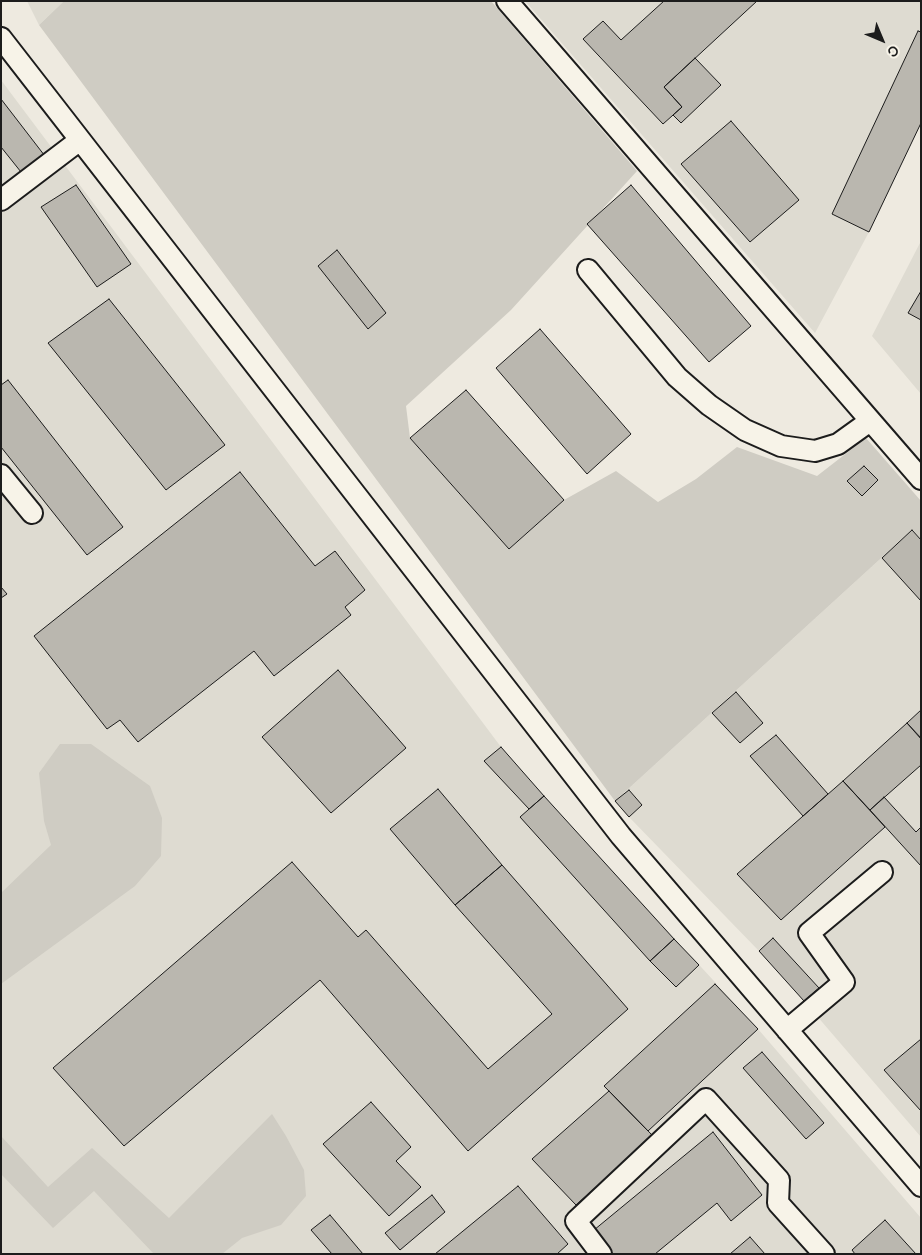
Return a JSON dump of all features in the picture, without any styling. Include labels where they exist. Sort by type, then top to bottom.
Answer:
[{"type":"street","points":[[507,1],[921,479]]},
{"type":"street","points":[[1,38],[621,836],[921,1186]]},
{"type":"street","points":[[1,200],[80,140]]},
{"type":"street","points":[[588,270],[677,377],[709,405],[745,430],[781,446],[815,451],[838,444],[870,421]]},
{"type":"street","points":[[1,475],[32,513]]},
{"type":"street","points":[[787,1030],[844,982],[808,933],[882,872]]},
{"type":"street","points":[[601,1254],[576,1221],[706,1099],[779,1180],[778,1202],[824,1254]]},
{"type":"shaded area","points":[[27,1],[64,1],[39,25]]},
{"type":"shaded area","points":[[64,1],[491,1],[637,171],[511,310],[406,406],[410,438],[509,549],[564,500],[616,471],[658,502],[696,479],[737,447],[817,476],[866,438],[921,501],[921,540],[912,530],[615,801],[39,25]]},
{"type":"shaded area","points":[[525,1],[921,1],[921,123],[869,232],[815,333]]},
{"type":"shaded area","points":[[1,80],[501,747],[758,1029],[921,1218],[921,1254],[1,1254]]},
{"type":"shaded area","points":[[921,241],[921,394],[872,336]]},
{"type":"shaded area","points":[[912,530],[921,540],[921,1137],[759,951],[615,801]]},
{"type":"shaded area","points":[[60,744],[91,744],[150,786],[162,818],[161,856],[135,886],[1,984],[1,893],[51,845],[44,821],[39,773]]},
{"type":"shaded area","points":[[272,1114],[304,1170],[306,1196],[281,1225],[242,1238],[222,1254],[154,1254],[94,1191],[53,1228],[1,1174],[1,1136],[48,1187],[92,1148],[169,1218]]},
{"type":"building","points":[[664,1],[757,1],[664,87],[682,107],[663,124],[583,39],[603,21],[621,40]]},
{"type":"building","points":[[918,31],[921,32],[921,123],[869,232],[832,214]]},
{"type":"building","points":[[695,58],[721,85],[681,123],[673,115],[682,107],[664,87]]},
{"type":"building","points":[[1,99],[48,160],[25,177],[1,147]]},
{"type":"building","points":[[731,121],[799,200],[750,242],[681,164]]},
{"type":"building","points":[[76,185],[131,264],[97,287],[41,207]]},
{"type":"building","points":[[631,185],[751,326],[709,362],[587,224]]},
{"type":"building","points":[[337,250],[386,313],[368,329],[318,266]]},
{"type":"building","points":[[921,291],[921,320],[908,313]]},
{"type":"building","points":[[109,299],[225,445],[166,490],[48,343]]},
{"type":"building","points":[[540,329],[631,434],[587,474],[496,368]]},
{"type":"building","points":[[8,380],[123,527],[87,555],[1,447],[1,385]]},
{"type":"building","points":[[466,390],[564,500],[509,549],[410,438]]},
{"type":"building","points":[[864,466],[878,480],[862,496],[847,481]]},
{"type":"building","points":[[240,472],[315,566],[335,551],[365,590],[345,607],[351,615],[274,676],[254,651],[138,742],[120,720],[107,729],[34,636]]},
{"type":"building","points":[[912,530],[921,540],[921,601],[882,558]]},
{"type":"building","points":[[1,587],[7,594],[1,598]]},
{"type":"building","points":[[338,670],[406,748],[331,813],[262,737]]},
{"type":"building","points":[[736,692],[763,723],[740,743],[712,713]]},
{"type":"building","points":[[921,710],[921,738],[907,723]]},
{"type":"building","points":[[907,723],[921,739],[921,765],[870,810],[843,781]]},
{"type":"building","points":[[776,735],[828,794],[803,816],[750,756]]},
{"type":"building","points":[[501,747],[544,796],[529,809],[484,761]]},
{"type":"building","points":[[843,781],[885,827],[781,920],[737,874]]},
{"type":"building","points":[[438,789],[502,865],[455,905],[390,829]]},
{"type":"building","points":[[629,790],[642,805],[629,817],[615,801]]},
{"type":"building","points":[[544,796],[674,939],[650,961],[520,817]]},
{"type":"building","points":[[884,797],[916,832],[921,827],[921,866],[870,810]]},
{"type":"building","points":[[292,862],[358,937],[366,930],[488,1069],[552,1014],[455,905],[502,865],[628,1009],[468,1151],[320,980],[124,1146],[53,1068]]},
{"type":"building","points":[[773,938],[819,988],[804,1001],[759,951]]},
{"type":"building","points":[[674,939],[699,965],[676,987],[650,961]]},
{"type":"building","points":[[715,984],[758,1029],[648,1131],[604,1086]]},
{"type":"building","points":[[921,1039],[921,1111],[884,1070]]},
{"type":"building","points":[[762,1052],[824,1123],[806,1139],[743,1068]]},
{"type":"building","points":[[609,1091],[653,1136],[576,1205],[532,1159]]},
{"type":"building","points":[[371,1102],[411,1147],[396,1161],[421,1187],[389,1216],[323,1144]]},
{"type":"building","points":[[713,1132],[762,1195],[731,1221],[717,1203],[655,1254],[613,1254],[594,1230]]},
{"type":"building","points":[[518,1186],[568,1244],[557,1254],[435,1254]]},
{"type":"building","points":[[432,1195],[445,1212],[400,1250],[385,1233]]},
{"type":"building","points":[[330,1215],[363,1254],[332,1254],[311,1230]]},
{"type":"building","points":[[885,1220],[916,1254],[855,1254],[852,1250]]},
{"type":"building","points":[[750,1237],[765,1254],[730,1254]]}]
